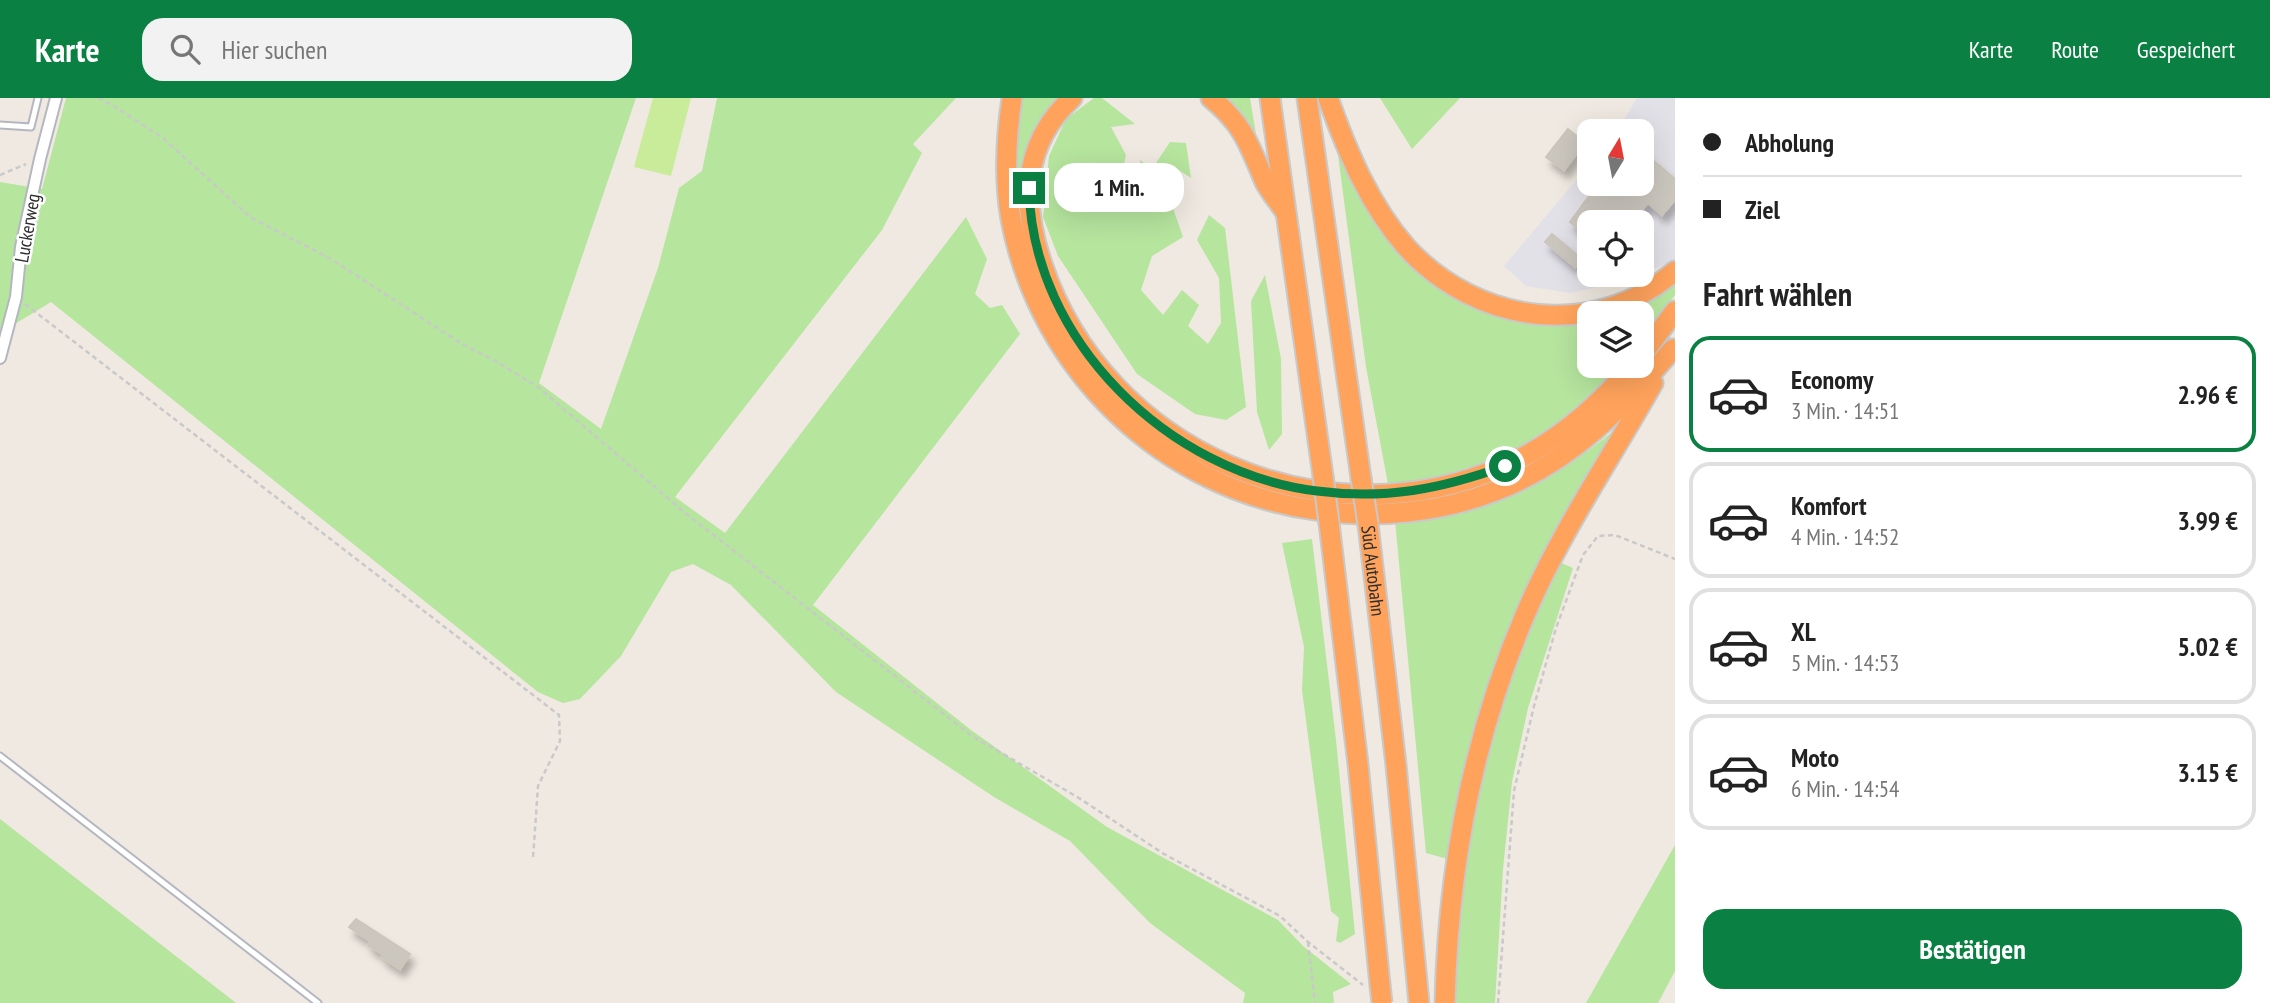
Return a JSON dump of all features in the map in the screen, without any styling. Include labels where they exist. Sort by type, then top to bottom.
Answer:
[{"type":"highway","points":[[1012,98],[1007,129],[1006,173],[1011,218],[1022,264],[1062,348],[1088,384],[1118,416],[1151,444],[1183,465],[1244,494],[1293,507],[1378,515],[1455,503],[1497,491],[1541,470],[1596,430],[1619,410],[1674,347]]},
{"type":"highway","points":[[1072,98],[1046,128],[1031,166],[1030,212],[1035,244],[1047,280],[1062,313],[1081,344],[1133,404],[1189,446],[1219,462],[1277,484],[1317,491],[1396,494],[1434,488],[1505,466],[1544,444],[1580,419],[1622,378]]},
{"type":"highway","points":[[1211,98],[1231,115],[1243,132],[1256,155],[1266,184],[1288,217]]},
{"type":"highway","name":"Süd Autobahn","points":[[1270,98],[1323,476],[1358,764],[1376,992]]},
{"type":"highway","name":"Süd Autobahn","points":[[1307,98],[1368,524],[1396,765],[1419,1003]]},
{"type":"highway","points":[[1328,98],[1358,173],[1380,213],[1408,248],[1438,275],[1472,297],[1500,308],[1530,315],[1566,316],[1600,310],[1635,296],[1675,271]]},
{"type":"highway","points":[[1654,339],[1675,311]]},
{"type":"highway","points":[[1445,1003],[1454,878],[1468,790],[1492,703],[1525,614],[1567,531],[1674,347]]},
{"type":"street","name":"Luckerweg","points":[[0,358],[16,297],[21,247],[56,98]]},
{"type":"lane","points":[[0,125],[31,127],[38,98]]},
{"type":"lane","points":[[0,756],[318,1003]]},
{"type":"path","points":[[98,98],[163,138],[250,217],[331,259],[459,342],[538,387],[684,512],[972,736],[1079,797],[1164,854],[1280,916],[1308,942],[1376,992]]},
{"type":"path","points":[[0,175],[40,159]]},
{"type":"path","points":[[16,297],[559,715],[560,741],[538,786],[533,858]]},
{"type":"path","points":[[1498,1003],[1514,791],[1552,641],[1583,555],[1598,536],[1615,535],[1675,559]]},
{"type":"path","points":[[1308,942],[1315,1003]]},
{"type":"shaded area","points":[[1637,98],[1675,98],[1675,260],[1654,269],[1654,210],[1577,210],[1577,287],[1599,287],[1570,293],[1526,286],[1504,266],[1577,179],[1577,196],[1654,196],[1654,119],[1624,119]]},
{"type":"green space","points":[[66,98],[636,98],[539,383],[601,429],[658,268],[679,188],[702,171],[717,98],[956,98],[913,144],[922,153],[882,230],[675,497],[725,533],[966,217],[987,259],[975,294],[990,308],[1002,305],[1020,334],[813,605],[971,730],[1107,827],[1278,920],[1303,946],[1351,984],[1333,992],[1334,1003],[1243,1003],[1245,993],[1150,923],[1070,841],[994,797],[836,692],[731,585],[693,564],[671,572],[621,656],[580,699],[563,703],[538,692],[51,302],[0,333],[0,182],[42,189]]},
{"type":"green space","points":[[653,98],[691,98],[671,176],[634,167]]},
{"type":"green space","points":[[1021,98],[1060,98],[1034,136],[1026,161],[1023,207],[1018,209],[1013,172]]},
{"type":"green space","points":[[1094,98],[1102,98],[1135,124],[1111,127],[1126,155],[1121,178],[1143,209],[1140,160],[1152,169],[1170,142],[1186,143],[1191,178],[1174,167],[1168,194],[1183,237],[1152,256],[1141,290],[1163,315],[1182,290],[1199,305],[1188,326],[1208,344],[1221,323],[1219,278],[1197,240],[1209,215],[1225,228],[1246,407],[1226,420],[1195,414],[1137,374],[1058,256],[1043,217],[1049,156],[1066,119]]},
{"type":"green space","points":[[1225,98],[1250,98],[1256,134],[1248,121]]},
{"type":"green space","points":[[1380,98],[1460,98],[1412,149]]},
{"type":"green space","points":[[1336,140],[1442,287],[1577,315],[1577,378],[1606,378],[1568,414],[1515,449],[1456,472],[1388,484],[1366,367]]},
{"type":"green space","points":[[1265,275],[1281,359],[1282,434],[1269,450],[1257,412],[1251,301]]},
{"type":"green space","points":[[1675,285],[1675,295],[1654,324],[1654,301],[1637,301]]},
{"type":"green space","points":[[1613,431],[1531,582],[1448,859],[1426,853],[1395,520],[1444,515],[1502,500],[1560,470]]},
{"type":"green space","points":[[1312,539],[1336,740],[1355,934],[1340,943],[1336,941],[1339,918],[1331,911],[1302,690],[1304,647],[1282,543]]},
{"type":"green space","points":[[1559,562],[1573,568],[1528,708],[1512,782],[1503,869],[1495,1003],[1454,1003],[1463,887],[1482,776],[1514,669]]},
{"type":"green space","points":[[0,819],[236,1003],[0,1003]]},
{"type":"green space","points":[[1675,845],[1675,971],[1658,1003],[1586,1003]]},
{"type":"building","points":[[1568,129],[1577,136],[1577,153],[1564,170],[1546,157]]},
{"type":"building","points":[[1654,161],[1675,179],[1675,200],[1662,215],[1648,203],[1642,210],[1579,210],[1589,196],[1654,196]]},
{"type":"building","points":[[1577,212],[1577,227],[1570,222]]},
{"type":"building","points":[[1552,234],[1577,255],[1577,265],[1575,267],[1545,242]]},
{"type":"building","points":[[356,919],[410,954],[400,969],[368,945],[371,942],[349,927]]},
{"type":"route","points":[[1029,188],[1035,244],[1047,280],[1062,313],[1081,344],[1133,404],[1189,446],[1246,474],[1277,484],[1356,494],[1396,494],[1434,488],[1505,466]]}]
